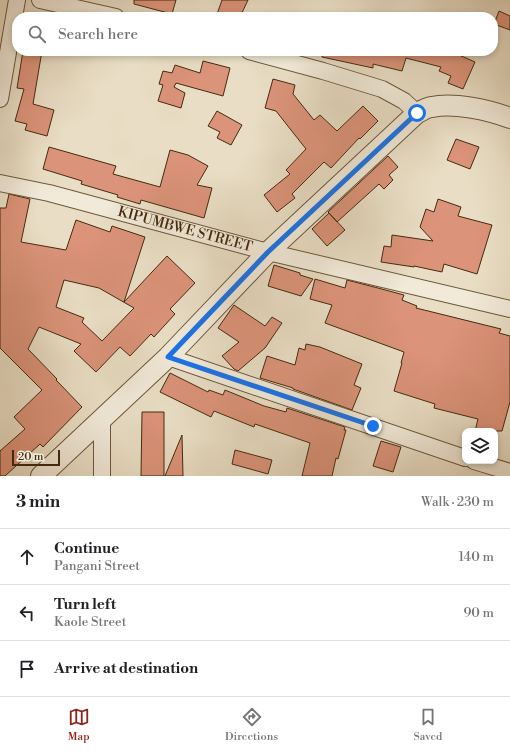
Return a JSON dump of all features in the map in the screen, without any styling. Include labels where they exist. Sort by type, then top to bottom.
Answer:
[{"type":"street","points":[[15,12],[17,0]]},
{"type":"street","points":[[40,0],[94,12]]},
{"type":"street","points":[[0,99],[12,29]]},
{"type":"street","points":[[268,56],[382,89],[404,101],[417,113]]},
{"type":"street","points":[[41,476],[168,357],[268,252],[417,113],[430,107],[451,105],[496,113],[510,118]]},
{"type":"street","name":"KIPUMBWE STREET","points":[[0,183],[49,193],[268,252],[510,309]]},
{"type":"street","points":[[168,357],[462,457]]},
{"type":"street","points":[[102,419],[102,476]]},
{"type":"street","points":[[484,464],[510,472]]},
{"type":"building","points":[[134,0],[176,0],[173,12],[164,12],[134,4]]},
{"type":"building","points":[[222,0],[248,0],[242,12],[218,12]]},
{"type":"building","points":[[499,11],[510,16],[510,30],[498,26]]},
{"type":"building","points":[[22,56],[41,56],[33,104],[54,110],[47,136],[25,130],[27,124],[15,121],[24,89],[17,88]]},
{"type":"building","points":[[461,56],[475,62],[463,89],[448,83],[451,76],[439,71],[441,67],[406,58],[402,71],[373,64],[373,68],[322,57]]},
{"type":"building","points":[[203,61],[230,68],[223,96],[176,83],[174,87],[185,93],[181,108],[158,101],[163,85],[159,84],[163,71],[172,73],[175,65],[200,73]]},
{"type":"building","points":[[273,79],[295,85],[293,94],[314,120],[320,115],[337,131],[363,106],[378,121],[360,139],[359,138],[331,168],[324,162],[292,194],[295,198],[277,212],[264,195],[290,174],[286,170],[306,149],[276,111],[265,108]]},
{"type":"building","points":[[217,111],[242,125],[231,145],[217,138],[220,132],[208,126]]},
{"type":"building","points":[[456,139],[479,147],[470,169],[447,160]]},
{"type":"building","points":[[49,147],[116,166],[113,174],[160,187],[170,150],[188,155],[208,166],[197,185],[212,188],[204,218],[141,200],[140,204],[117,197],[118,195],[81,184],[82,181],[43,169]]},
{"type":"building","points":[[388,156],[398,167],[389,175],[393,180],[384,189],[379,184],[337,222],[328,212]]},
{"type":"building","points":[[9,194],[30,199],[21,242],[66,250],[76,220],[110,232],[112,226],[145,237],[124,302],[167,256],[195,283],[170,309],[175,314],[154,337],[151,334],[130,356],[120,347],[96,372],[74,351],[81,344],[39,327],[28,349],[82,407],[43,447],[40,444],[5,476],[0,476],[0,451],[25,429],[14,417],[42,390],[0,348],[0,208],[6,208]],"holes":[[[64,280],[99,288],[134,308],[102,341],[82,322],[84,318],[56,307]]]},
{"type":"building","points":[[438,199],[461,207],[458,216],[492,225],[477,274],[444,264],[442,272],[414,266],[381,262],[384,246],[391,247],[392,235],[433,241],[420,227],[426,209],[434,212]]},
{"type":"building","points":[[329,213],[345,230],[327,246],[312,229]]},
{"type":"building","points":[[274,265],[300,273],[300,275],[313,279],[301,296],[268,286]]},
{"type":"building","points":[[315,279],[345,288],[347,280],[404,295],[402,300],[417,306],[416,308],[501,329],[499,333],[510,336],[510,402],[502,431],[498,431],[498,428],[476,428],[478,419],[434,408],[435,404],[394,391],[404,352],[325,323],[332,305],[310,299]]},
{"type":"building","points":[[234,305],[265,326],[272,317],[282,323],[265,348],[238,371],[234,369],[222,356],[239,342],[218,328]]},
{"type":"building","points":[[306,344],[320,347],[362,364],[354,385],[361,388],[352,410],[293,388],[260,378],[267,356],[295,365],[299,348],[305,350]]},
{"type":"building","points":[[170,373],[208,392],[209,390],[223,395],[225,390],[264,406],[286,412],[287,408],[345,427],[344,430],[346,430],[338,459],[336,458],[332,476],[302,476],[310,443],[255,424],[254,427],[214,411],[211,417],[160,392]]},
{"type":"building","points":[[142,412],[164,412],[164,476],[141,476]]},
{"type":"building","points":[[182,435],[183,476],[165,476]]},
{"type":"building","points":[[381,441],[401,447],[393,472],[373,466]]},
{"type":"building","points":[[235,450],[272,460],[268,474],[232,464]]},
{"type":"route","points":[[373,426],[168,357],[268,252],[417,113]]}]
